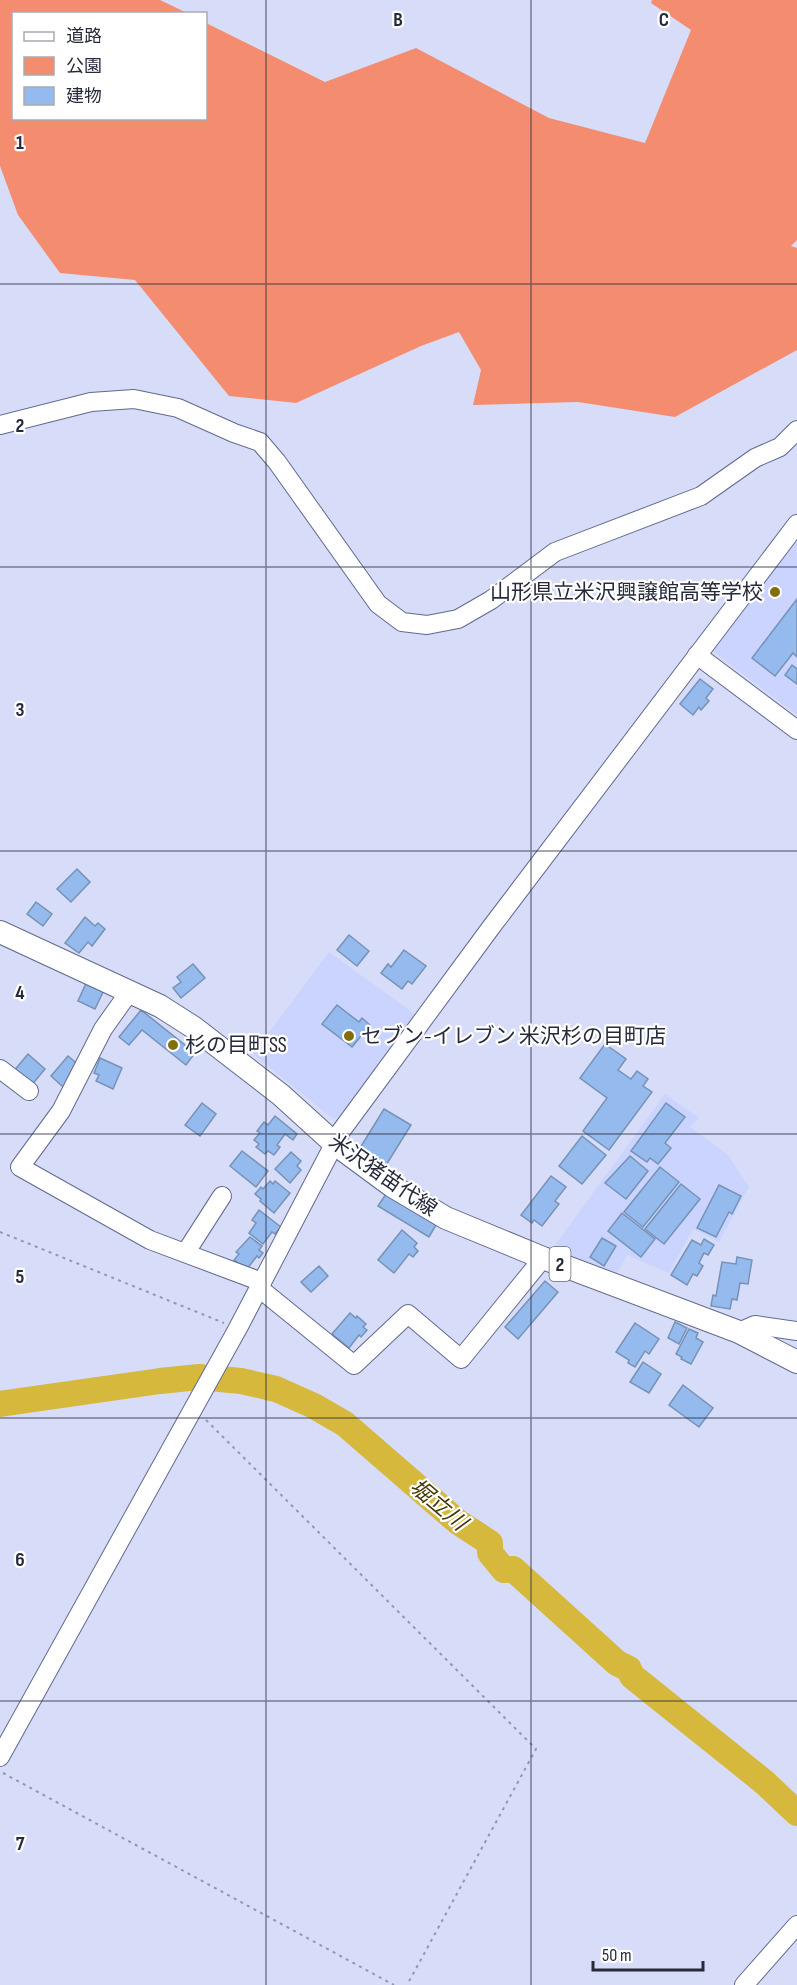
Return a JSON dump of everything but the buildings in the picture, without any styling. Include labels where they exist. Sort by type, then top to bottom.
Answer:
[{"type":"main road","name":"米沢猪苗代線","points":[[0,932],[130,991],[160,1006],[193,1027],[281,1095],[335,1144],[392,1186],[446,1218],[543,1258],[739,1332],[797,1362]]},
{"type":"street","points":[[0,426],[91,402],[134,399],[178,408],[260,442],[277,462],[378,604],[402,622],[427,625],[458,619],[491,600],[555,552],[701,496],[755,458],[780,447],[797,430]]},
{"type":"street","points":[[0,1756],[238,1328],[341,1131],[492,926],[797,524]]},
{"type":"street","points":[[697,655],[797,730]]},
{"type":"street","points":[[130,991],[103,1029],[61,1111],[20,1167],[150,1240],[186,1252],[261,1285],[354,1365],[408,1314],[461,1359],[543,1258]]},
{"type":"street","points":[[0,1069],[29,1091]]},
{"type":"street","points":[[186,1252],[222,1196]]},
{"type":"street","points":[[739,1332],[754,1325],[797,1331]]},
{"type":"street","points":[[744,1985],[797,1925]]},
{"type":"path","points":[[0,1232],[238,1328]]},
{"type":"path","points":[[198,1401],[536,1749],[407,1985]]},
{"type":"path","points":[[0,1772],[394,1985]]},
{"type":"shaded area","name":"山形県立米沢興譲館高等学校","points":[[797,535],[797,715],[711,650]]},
{"type":"shaded area","points":[[329,952],[419,1017],[343,1117],[333,1119],[253,1054]]},
{"type":"shaded area","points":[[665,1094],[699,1118],[690,1127],[728,1155],[749,1187],[719,1242],[693,1229],[669,1273],[627,1255],[615,1276],[553,1248]]},
{"type":"green space","points":[[0,0],[160,0],[185,12],[12,12],[12,120],[207,120],[207,23],[325,82],[416,48],[549,118],[645,143],[691,30],[651,3],[652,0],[797,0],[797,240],[791,246],[797,248],[797,350],[675,417],[578,402],[473,405],[481,370],[459,332],[421,346],[296,403],[229,396],[135,280],[60,273],[18,215],[0,166]]},
{"type":"waterway","name":"堀立川","points":[[0,1404],[199,1377],[241,1381],[276,1389],[314,1406],[345,1424],[458,1522],[490,1543],[490,1553],[504,1570],[513,1569],[617,1663],[629,1669],[632,1676],[764,1782],[797,1813]]},
{"type":"place","name":"山形県立米沢興譲館高等学校","points":[[775,592]]},
{"type":"place","name":"セブン-イレブン 米沢杉の目町店","points":[[349,1036]]},
{"type":"place","name":"杉の目町SS","points":[[173,1045]]}]
